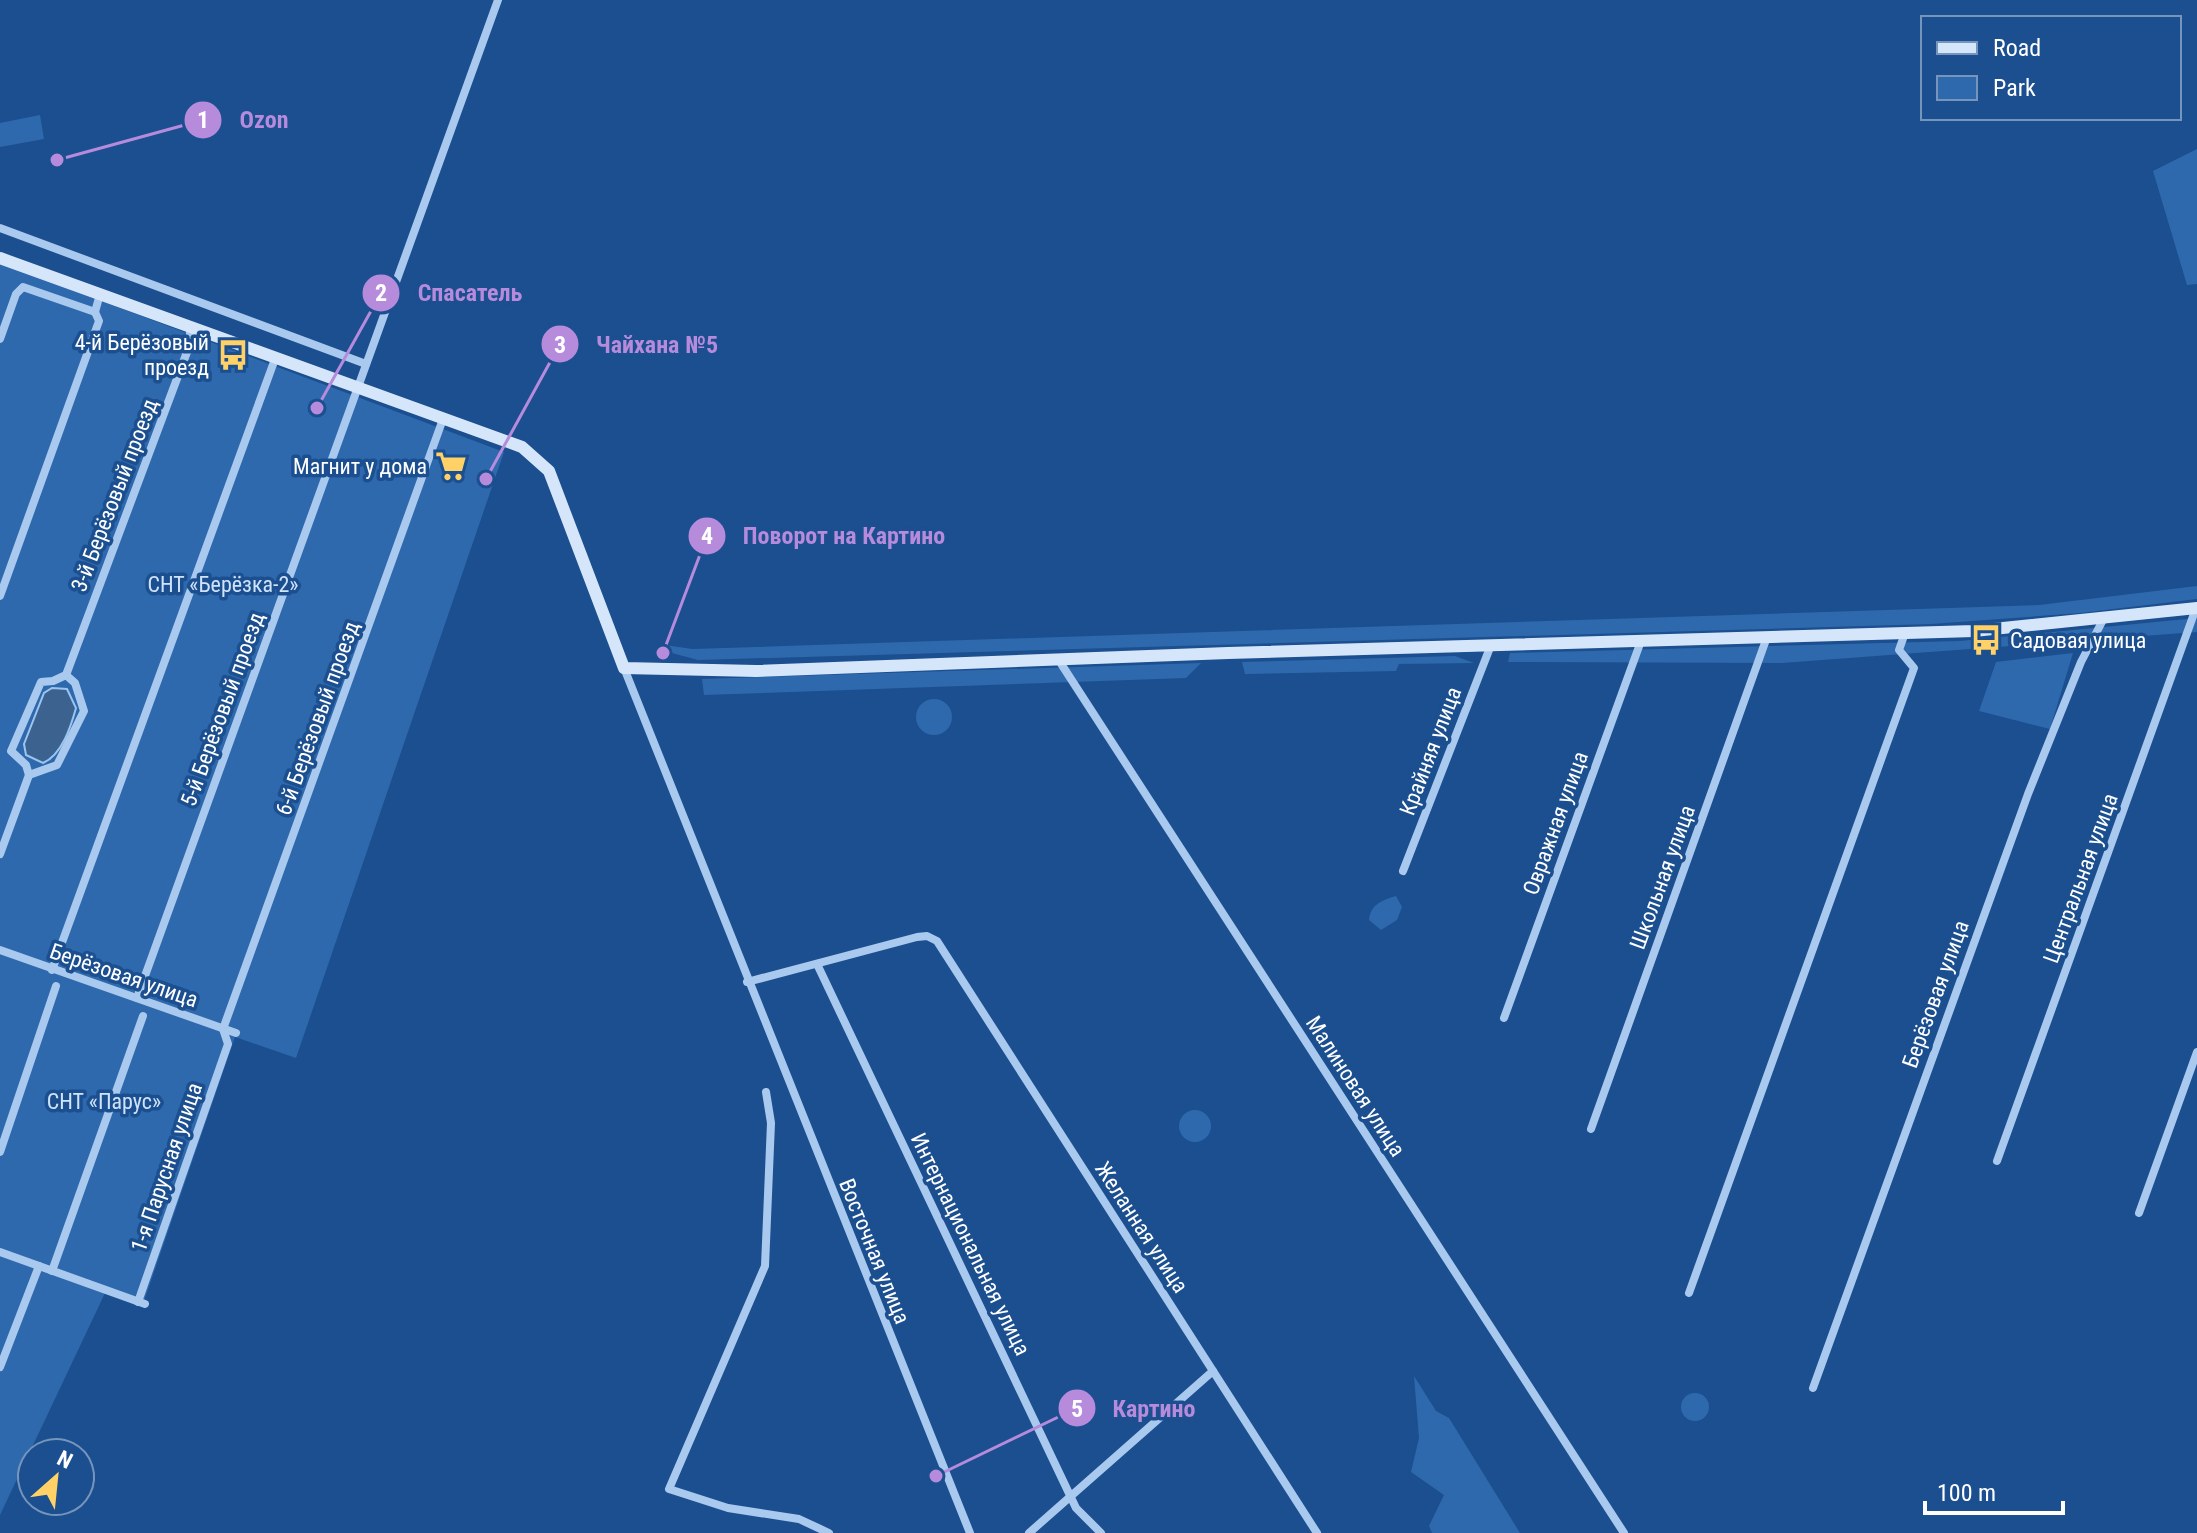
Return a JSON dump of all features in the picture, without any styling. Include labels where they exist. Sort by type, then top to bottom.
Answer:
[{"type":"street","name":"5-й Берёзовый проезд","points":[[137,998],[498,0]]},
{"type":"street","points":[[0,228],[366,364]]},
{"type":"street","points":[[0,258],[522,447],[549,471],[624,668],[756,671],[1974,631],[2197,608]]},
{"type":"street","points":[[0,339],[16,294],[23,287],[95,312]]},
{"type":"street","points":[[0,596],[99,321],[95,312],[100,294]]},
{"type":"street","name":"3-й Берёзовый проезд","points":[[66,675],[190,344],[190,327]]},
{"type":"street","points":[[52,970],[275,359]]},
{"type":"street","name":"6-й Берёзовый проезд","points":[[223,1029],[443,419]]},
{"type":"street","name":"Центральная улица","points":[[1997,1161],[2197,608]]},
{"type":"street","name":"Берёзовая улица","points":[[1813,1388],[2028,794],[2081,662],[2104,618]]},
{"type":"street","points":[[1689,1293],[1914,668],[1899,650],[1905,633]]},
{"type":"street","name":"Школьная улица","points":[[1591,1129],[1767,637]]},
{"type":"street","name":"Овражная улица","points":[[1504,1018],[1641,641]]},
{"type":"street","name":"Крайняя улица","points":[[1403,871],[1491,645]]},
{"type":"street","name":"Малиновая улица","points":[[1058,659],[1624,1533]]},
{"type":"street","name":"Восточная улица","points":[[624,668],[747,982],[970,1533]]},
{"type":"street","points":[[0,854],[29,775],[26,765],[11,751],[41,682],[66,675],[75,683],[84,711],[57,765],[29,775]]},
{"type":"street","name":"Желанная улица","points":[[817,964],[917,937],[927,936],[937,941],[1317,1533]]},
{"type":"street","name":"Берёзовая улица","points":[[0,950],[236,1033]]},
{"type":"street","points":[[747,982],[817,964]]},
{"type":"street","name":"Интернациональная улица","points":[[817,964],[1076,1508],[1101,1533]]},
{"type":"street","points":[[0,1152],[56,986]]},
{"type":"street","points":[[0,1252],[52,1271],[143,1016]]},
{"type":"street","name":"1-я Парусная улица","points":[[52,1271],[142,1303],[228,1044],[223,1029]]},
{"type":"street","points":[[2139,1213],[2197,1052]]},
{"type":"street","points":[[766,1092],[771,1123],[765,1266],[669,1489],[728,1508],[799,1519],[829,1533]]},
{"type":"street","points":[[0,1367],[39,1266]]},
{"type":"street","points":[[1029,1533],[1213,1371]]},
{"type":"green space","points":[[40,115],[44,139],[0,147],[0,123]]},
{"type":"green space","points":[[2197,149],[2197,284],[2187,285],[2153,171]]},
{"type":"green space","name":"СНТ «Берёзка-2»","points":[[0,263],[504,452],[296,1058],[235,1037],[143,1304],[106,1291],[37,1437],[16,1437],[16,1481],[0,1515]]},
{"type":"green space","points":[[2197,586],[2197,599],[2080,613],[1931,624],[698,660],[668,652],[665,645],[692,649],[2039,605]]},
{"type":"green space","points":[[2197,618],[2197,632],[1782,663],[1508,662],[1510,653],[1960,641]]},
{"type":"green space","points":[[2073,653],[2050,729],[1979,711],[1996,662]]},
{"type":"green space","points":[[1455,656],[1474,663],[1399,664],[1396,671],[1245,674],[1242,662]]},
{"type":"green space","points":[[1201,663],[1186,678],[704,695],[702,679]]},
{"type":"green space","points":[[934,699],[947,704],[952,717],[947,730],[934,735],[921,730],[916,717],[921,704]]},
{"type":"green space","points":[[1396,896],[1402,907],[1397,920],[1381,930],[1369,920],[1372,910],[1382,901]]},
{"type":"green space","points":[[1195,1110],[1206,1115],[1211,1126],[1206,1137],[1195,1142],[1184,1137],[1179,1126],[1184,1115]]},
{"type":"green space","points":[[1414,1376],[1436,1411],[1449,1418],[1520,1533],[1432,1533],[1429,1526],[1444,1495],[1411,1472],[1419,1438]]},
{"type":"green space","points":[[1695,1393],[1705,1397],[1709,1407],[1705,1417],[1695,1421],[1685,1417],[1681,1407],[1685,1397]]},
{"type":"shaded area","points":[[52,688],[67,689],[76,708],[60,747],[43,763],[26,755],[24,744],[44,693]]},
{"type":"place","name":"Ozon","points":[[57,160]]},
{"type":"place","name":"4-й Берёзовый проезд","points":[[233,355]]},
{"type":"place","name":"Спасатель","points":[[317,408]]},
{"type":"place","name":"Магнит у дома","points":[[451,466]]},
{"type":"place","name":"Чайхана №5","points":[[486,479]]},
{"type":"place","name":"Садовая улица","points":[[1986,640]]},
{"type":"place","name":"Поворот на Картино","points":[[663,653]]},
{"type":"place","name":"Картино","points":[[936,1476]]},
{"type":"park label","name":"СНТ «Парус»","points":[[104,1101]]}]
